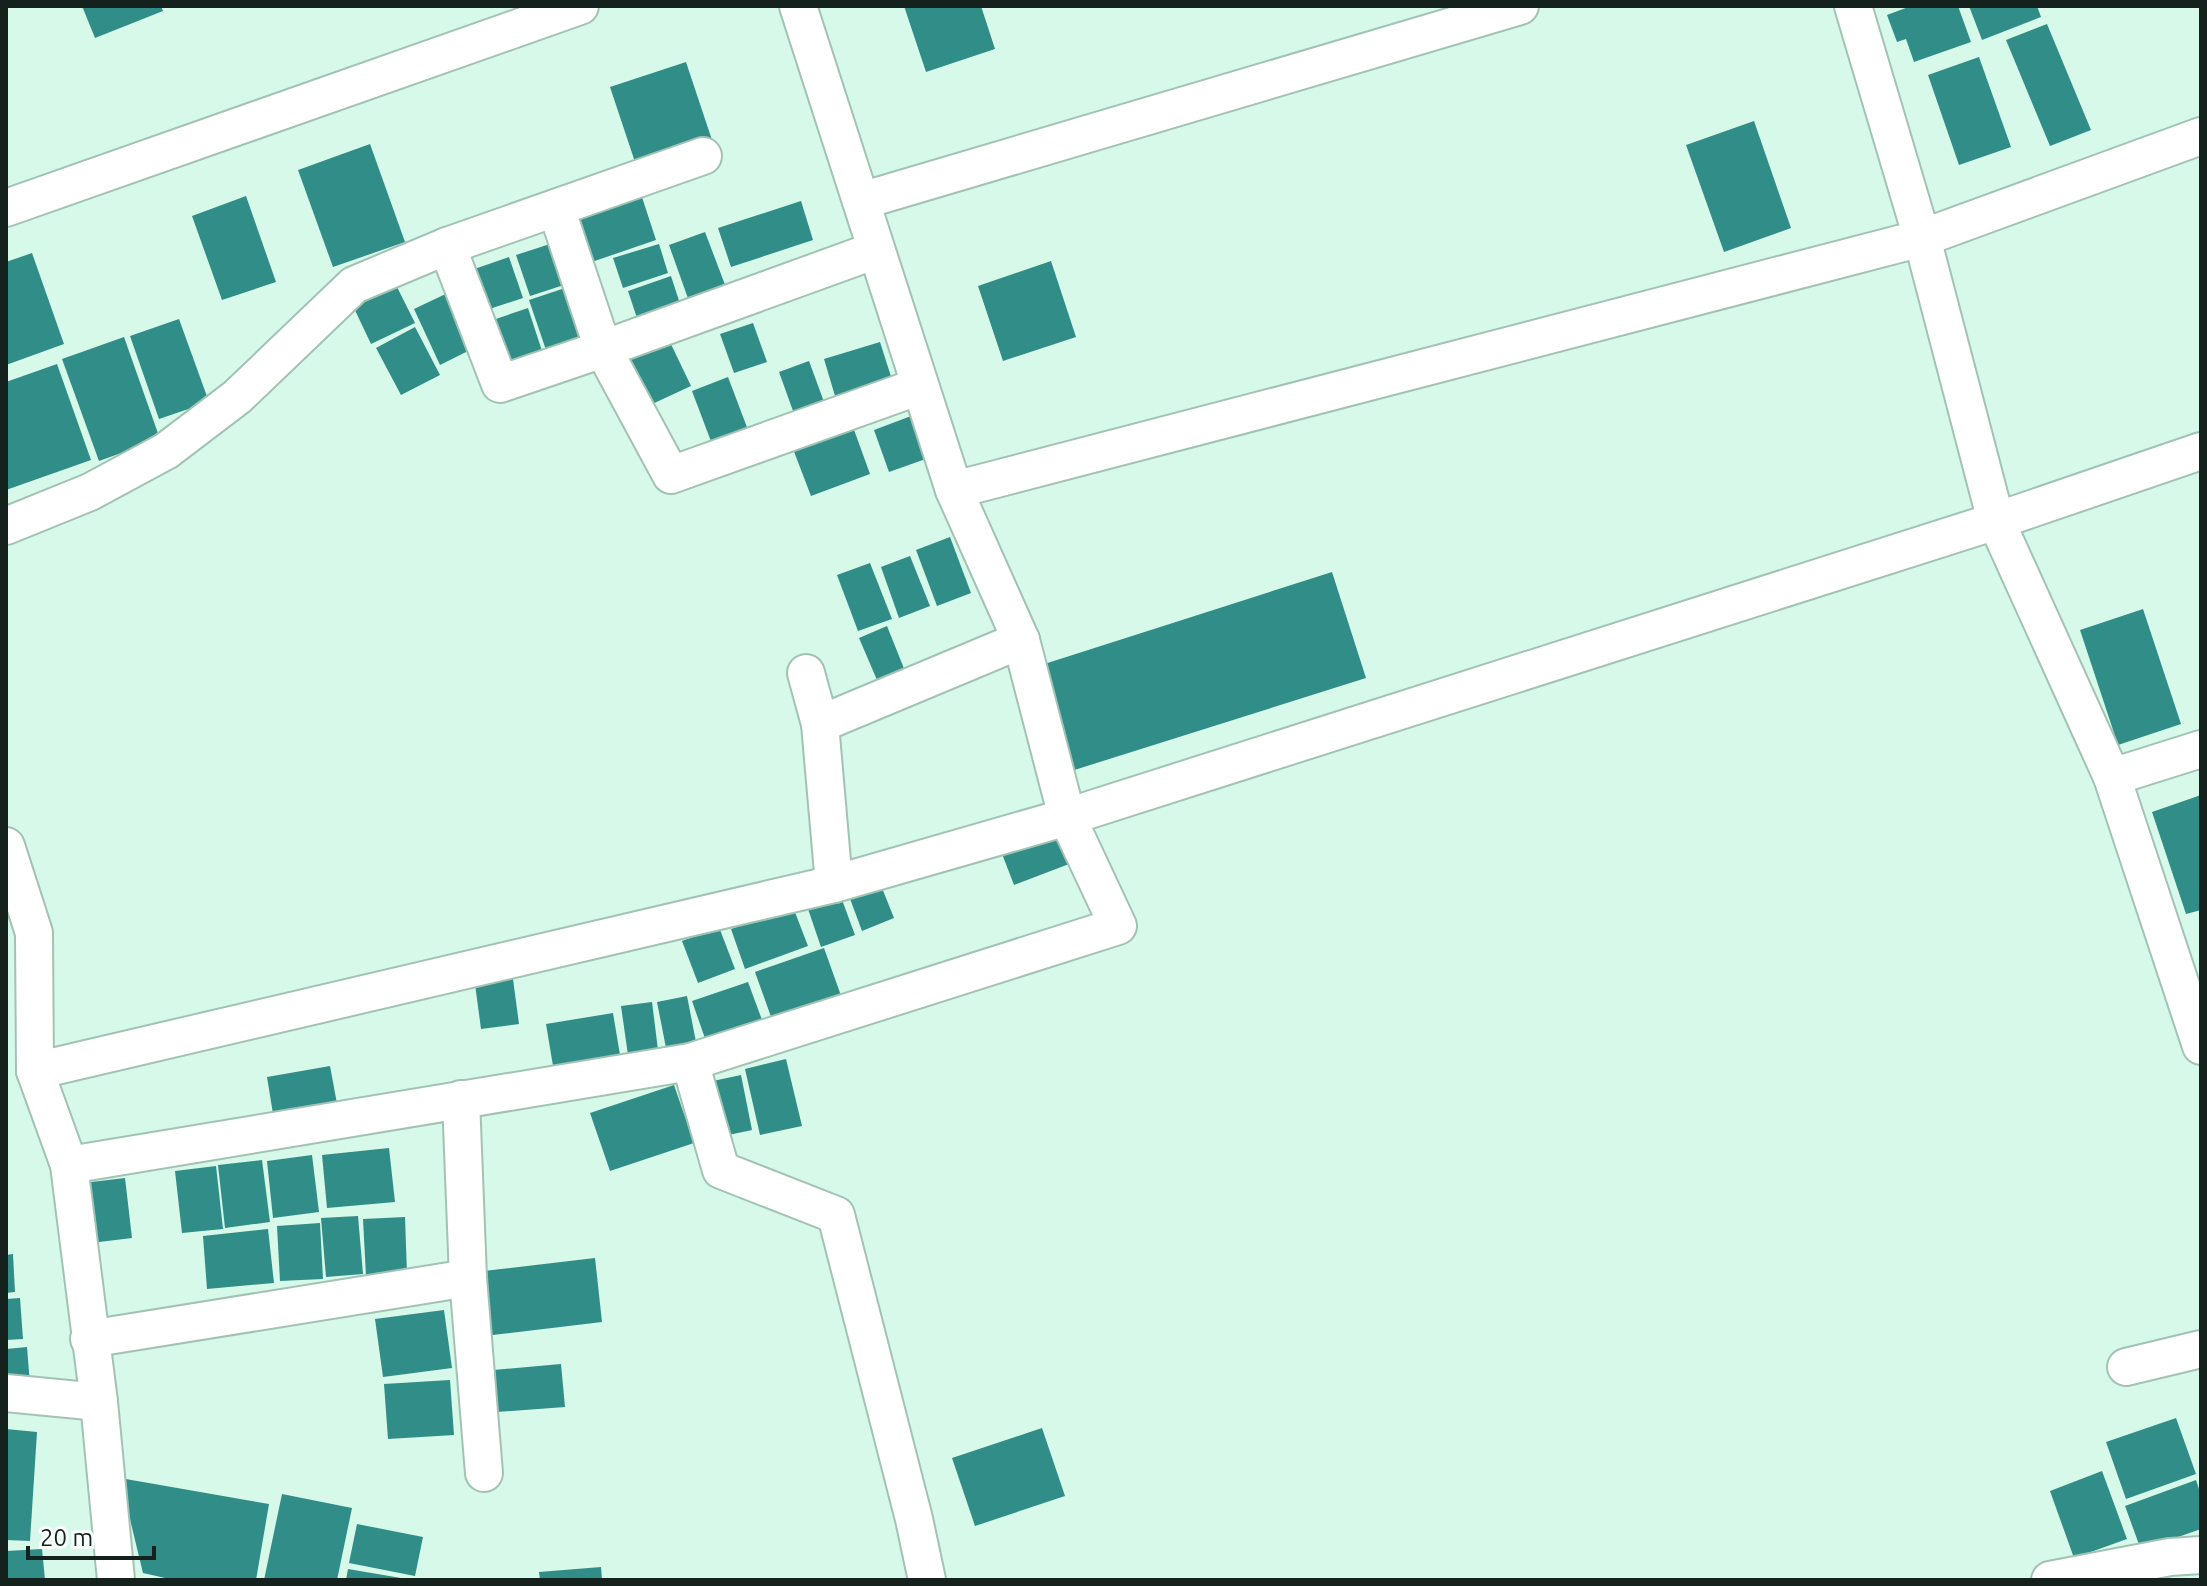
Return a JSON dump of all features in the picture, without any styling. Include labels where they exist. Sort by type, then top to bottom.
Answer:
[{"type":"street","points":[[6,208],[580,6]]},
{"type":"street","points":[[69,1165],[690,1062],[1118,926],[1067,817],[1021,640],[954,490],[798,6]]},
{"type":"street","points":[[861,201],[1520,6]]},
{"type":"street","points":[[1853,6],[1922,238],[1996,521],[2112,777],[2201,1046]]},
{"type":"street","points":[[954,490],[1922,238],[2201,136]]},
{"type":"street","points":[[6,526],[90,492],[166,451],[237,397],[354,285],[447,246],[703,156]]},
{"type":"street","points":[[556,208],[603,349],[671,475],[920,386]]},
{"type":"street","points":[[447,246],[500,384],[876,250]]},
{"type":"street","points":[[35,1071],[834,884],[1067,817],[1996,521],[2201,451]]},
{"type":"street","points":[[820,724],[1021,640]]},
{"type":"street","points":[[806,673],[820,724],[834,884]]},
{"type":"street","points":[[2112,777],[2201,749]]},
{"type":"street","points":[[6,846],[34,933],[35,1071],[69,1165],[99,1402],[116,1580]]},
{"type":"street","points":[[690,1062],[721,1170],[836,1215],[927,1580]]},
{"type":"street","points":[[461,1099],[468,1278],[484,1473]]},
{"type":"street","points":[[89,1339],[468,1278]]},
{"type":"street","points":[[2126,1367],[2201,1349]]},
{"type":"street","points":[[6,1393],[99,1402]]},
{"type":"street","points":[[2050,1580],[2170,1557],[2201,1555]]},
{"type":"building","points":[[82,6],[161,6],[163,11],[95,38]]},
{"type":"building","points":[[904,6],[981,6],[995,49],[926,72]]},
{"type":"building","points":[[1911,6],[1958,6],[1971,42],[1914,62],[1906,39],[1897,42],[1887,15]]},
{"type":"building","points":[[1969,6],[2037,6],[2041,17],[1982,40]]},
{"type":"building","points":[[2047,24],[2091,130],[2050,146],[2006,40]]},
{"type":"building","points":[[1979,57],[2011,147],[1959,165],[1928,75]]},
{"type":"building","points":[[686,62],[714,146],[638,171],[610,87]]},
{"type":"building","points":[[1754,121],[1791,228],[1724,252],[1686,145]]},
{"type":"building","points":[[370,144],[405,242],[333,267],[298,170]]},
{"type":"building","points":[[639,188],[656,240],[583,265],[565,212]]},
{"type":"building","points":[[246,196],[276,282],[222,300],[192,216]]},
{"type":"building","points":[[801,201],[813,240],[731,267],[718,228]]},
{"type":"building","points":[[705,232],[727,290],[690,304],[669,245]]},
{"type":"building","points":[[550,244],[564,285],[530,296],[516,255]]},
{"type":"building","points":[[659,244],[668,273],[623,288],[613,258]]},
{"type":"building","points":[[32,253],[64,344],[6,365],[6,262]]},
{"type":"building","points":[[509,257],[523,298],[477,313],[463,273]]},
{"type":"building","points":[[1051,261],[1076,337],[1003,361],[978,286]]},
{"type":"building","points":[[671,276],[682,310],[639,324],[628,291]]},
{"type":"building","points":[[396,285],[415,323],[371,344],[353,306]]},
{"type":"building","points":[[565,288],[582,338],[546,350],[529,300]]},
{"type":"building","points":[[454,290],[480,345],[440,365],[414,309]]},
{"type":"building","points":[[528,308],[542,351],[502,365],[487,322]]},
{"type":"building","points":[[179,319],[209,402],[159,419],[130,336]]},
{"type":"building","points":[[753,323],[767,362],[734,373],[720,334]]},
{"type":"building","points":[[415,327],[440,375],[401,395],[376,348]]},
{"type":"building","points":[[124,337],[160,439],[99,461],[62,359]]},
{"type":"building","points":[[669,340],[691,386],[650,405],[628,360]]},
{"type":"building","points":[[880,342],[895,389],[838,406],[824,359]]},
{"type":"building","points":[[809,361],[827,410],[797,422],[779,372]]},
{"type":"building","points":[[57,364],[91,460],[6,490],[6,382]]},
{"type":"building","points":[[728,377],[748,430],[712,444],[692,391]]},
{"type":"building","points":[[919,413],[934,456],[889,472],[874,430]]},
{"type":"building","points":[[853,427],[870,474],[811,496],[793,449]]},
{"type":"building","points":[[950,537],[971,593],[937,606],[916,550]]},
{"type":"building","points":[[910,556],[930,606],[899,618],[881,567]]},
{"type":"building","points":[[870,563],[892,619],[858,631],[837,575]]},
{"type":"building","points":[[1332,572],[1366,678],[1068,772],[1035,667]]},
{"type":"building","points":[[2143,609],[2181,724],[2118,745],[2080,630]]},
{"type":"building","points":[[887,626],[907,676],[880,687],[859,638]]},
{"type":"building","points":[[2201,795],[2201,910],[2186,914],[2152,812]]},
{"type":"building","points":[[1055,825],[1069,864],[1014,885],[999,846]]},
{"type":"building","points":[[880,883],[894,918],[862,931],[849,896]]},
{"type":"building","points":[[841,897],[855,935],[821,947],[808,909]]},
{"type":"building","points":[[793,907],[808,946],[745,969],[731,929]]},
{"type":"building","points":[[719,927],[735,969],[698,983],[682,941]]},
{"type":"building","points":[[824,948],[844,1004],[775,1028],[755,972]]},
{"type":"building","points":[[513,979],[519,1024],[481,1029],[475,984]]},
{"type":"building","points":[[748,982],[765,1028],[708,1047],[692,1001]]},
{"type":"building","points":[[687,996],[697,1047],[667,1053],[657,1002]]},
{"type":"building","points":[[652,1002],[659,1058],[629,1062],[621,1006]]},
{"type":"building","points":[[613,1013],[622,1067],[555,1078],[546,1024]]},
{"type":"building","points":[[786,1059],[802,1126],[760,1135],[745,1069]]},
{"type":"building","points":[[330,1066],[338,1109],[274,1120],[267,1077]]},
{"type":"building","points":[[741,1075],[752,1130],[705,1140],[694,1085]]},
{"type":"building","points":[[674,1085],[694,1143],[610,1171],[590,1113]]},
{"type":"building","points":[[389,1148],[395,1202],[327,1208],[322,1155]]},
{"type":"building","points":[[312,1155],[319,1212],[273,1218],[267,1161]]},
{"type":"building","points":[[262,1160],[270,1222],[225,1228],[218,1165]]},
{"type":"building","points":[[216,1166],[223,1229],[182,1233],[175,1171]]},
{"type":"building","points":[[125,1178],[132,1238],[91,1243],[83,1183]]},
{"type":"building","points":[[358,1216],[363,1274],[326,1277],[321,1218]]},
{"type":"building","points":[[405,1217],[407,1274],[366,1276],[363,1219]]},
{"type":"building","points":[[320,1223],[323,1279],[280,1281],[277,1226]]},
{"type":"building","points":[[268,1229],[274,1283],[207,1289],[203,1236]]},
{"type":"building","points":[[13,1254],[15,1292],[6,1293],[6,1255]]},
{"type":"building","points":[[595,1258],[602,1322],[484,1336],[475,1272]]},
{"type":"building","points":[[20,1298],[23,1339],[6,1340],[6,1299]]},
{"type":"building","points":[[444,1310],[452,1368],[383,1377],[375,1319]]},
{"type":"building","points":[[27,1347],[30,1385],[6,1387],[6,1349]]},
{"type":"building","points":[[561,1364],[565,1407],[496,1412],[493,1370]]},
{"type":"building","points":[[450,1380],[454,1435],[388,1439],[384,1384]]},
{"type":"building","points":[[2176,1418],[2196,1474],[2126,1499],[2106,1442]]},
{"type":"building","points":[[1042,1428],[1065,1496],[975,1526],[952,1458]]},
{"type":"building","points":[[6,1429],[37,1432],[30,1541],[6,1540]]},
{"type":"building","points":[[2102,1471],[2127,1539],[2074,1558],[2050,1491]]},
{"type":"building","points":[[120,1478],[269,1504],[256,1580],[174,1580],[143,1573]]},
{"type":"building","points":[[2196,1480],[2201,1495],[2201,1529],[2141,1550],[2125,1506]]},
{"type":"building","points":[[282,1494],[352,1508],[337,1580],[264,1580]]},
{"type":"building","points":[[357,1524],[423,1537],[415,1576],[349,1563]]},
{"type":"building","points":[[42,1549],[45,1580],[6,1580],[6,1551]]},
{"type":"building","points":[[601,1567],[602,1580],[540,1580],[539,1572]]},
{"type":"building","points":[[348,1569],[401,1578],[401,1580],[346,1580]]}]
